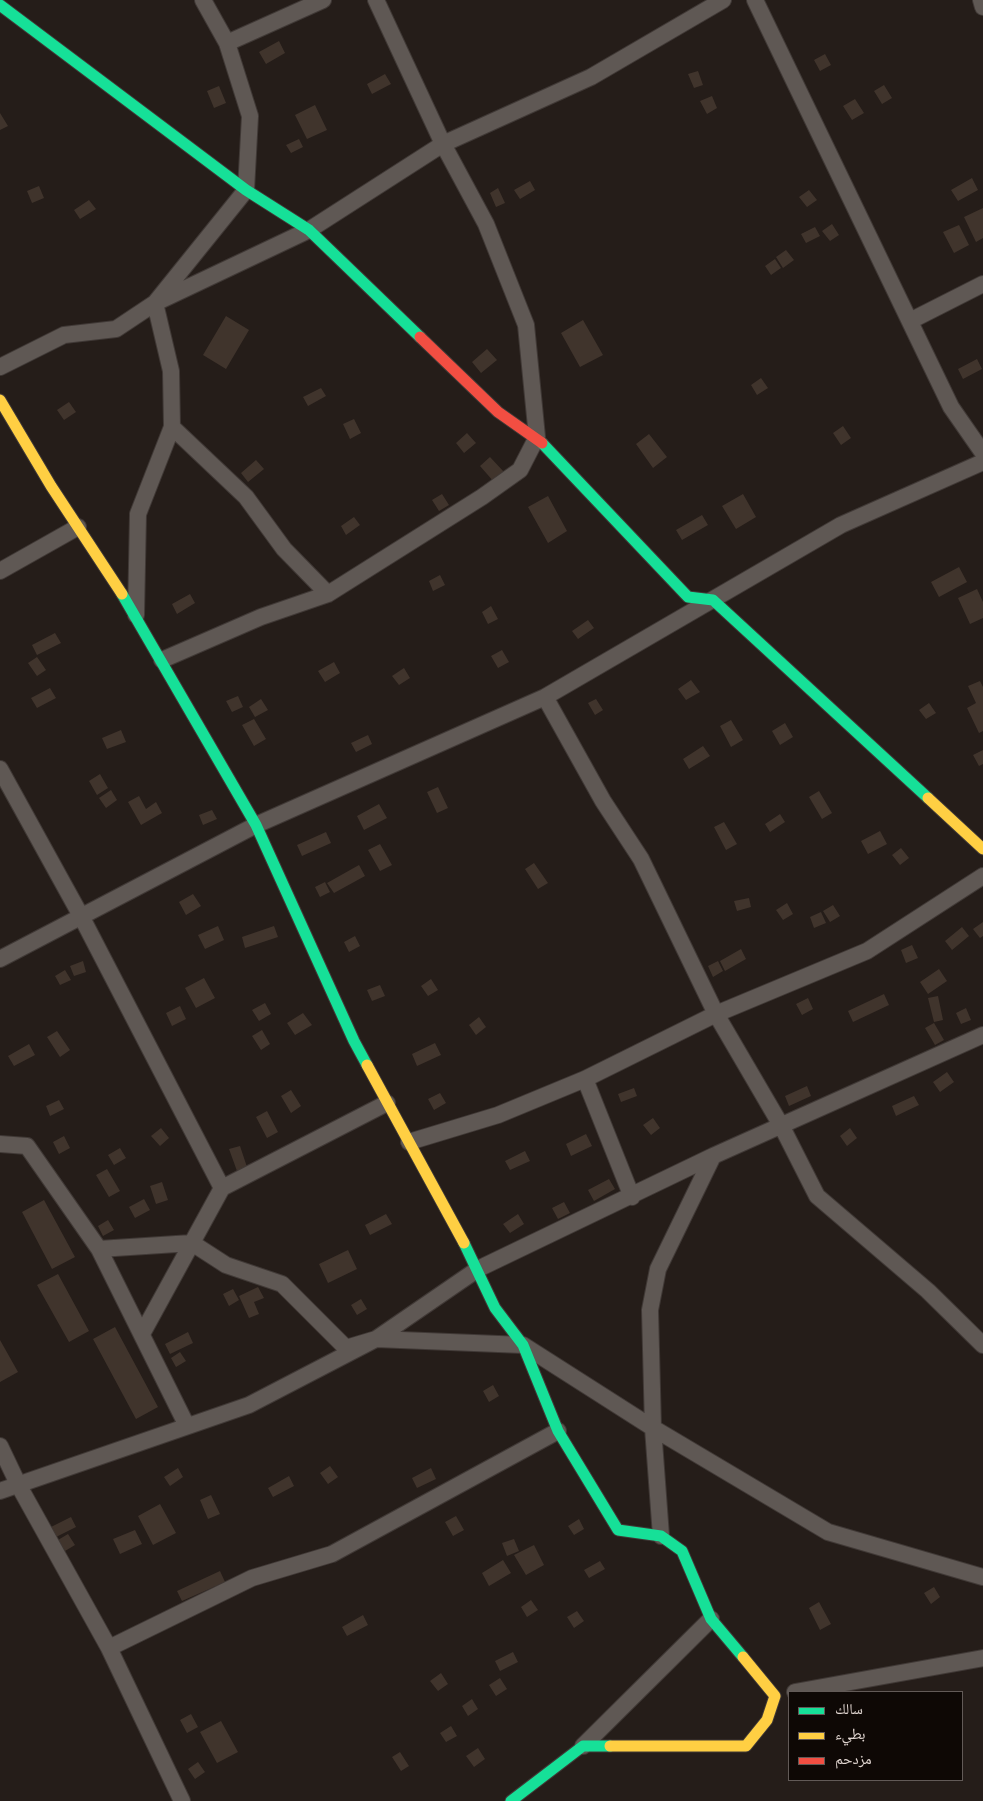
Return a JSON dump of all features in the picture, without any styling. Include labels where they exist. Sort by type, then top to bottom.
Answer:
[{"type":"street","points":[[155,303],[246,190],[250,116],[227,43],[203,0]]},
{"type":"street","points":[[227,43],[324,0]]},
{"type":"street","points":[[162,660],[261,617],[328,594],[482,497],[520,470],[537,438],[526,325],[486,224],[443,144],[376,0]]},
{"type":"street","points":[[0,367],[64,335],[116,329],[155,303],[309,230],[443,144],[591,77],[723,0]]},
{"type":"street","points":[[755,0],[951,407],[983,453]]},
{"type":"street","points":[[981,0],[983,7]]},
{"type":"street","points":[[0,5],[246,190],[309,230],[498,412],[537,438],[688,597],[714,600],[983,848]]},
{"type":"street","points":[[910,320],[983,284]]},
{"type":"street","points":[[136,615],[138,514],[172,427],[171,371],[155,303]]},
{"type":"street","points":[[0,400],[78,527],[136,615],[256,825],[354,1041],[478,1269],[495,1308],[523,1345],[558,1431],[618,1530],[660,1536],[682,1551],[711,1619],[782,1694],[767,1720],[746,1746],[583,1746]]},
{"type":"street","points":[[172,427],[246,497],[284,549],[328,594]]},
{"type":"street","points":[[0,958],[256,825],[545,697],[841,525],[983,462]]},
{"type":"street","points":[[0,571],[78,527]]},
{"type":"street","points":[[545,697],[603,801],[641,859],[716,1014],[782,1127],[817,1196],[928,1291],[983,1345]]},
{"type":"street","points":[[0,769],[81,916],[222,1188]]},
{"type":"street","points":[[409,1142],[498,1115],[585,1079],[716,1014],[867,951],[983,876]]},
{"type":"street","points":[[0,1491],[249,1405],[376,1339],[478,1269],[632,1197],[713,1156],[782,1127],[983,1035]]},
{"type":"street","points":[[585,1079],[632,1197]]},
{"type":"street","points":[[142,1334],[222,1188],[387,1103]]},
{"type":"street","points":[[0,1144],[27,1146],[99,1249],[187,1426]]},
{"type":"street","points":[[660,1536],[653,1428],[650,1310],[658,1269],[713,1156]]},
{"type":"street","points":[[99,1249],[192,1243],[226,1266],[282,1284],[346,1348],[376,1339],[523,1345],[653,1428],[828,1532],[983,1577]]},
{"type":"street","points":[[109,1648],[252,1578],[332,1554],[558,1431]]},
{"type":"street","points":[[0,1446],[19,1486],[109,1648],[182,1801]]},
{"type":"street","points":[[511,1801],[583,1746],[711,1619]]},
{"type":"street","points":[[800,1691],[983,1658]]},
{"type":"building","points":[[279,41],[285,53],[266,64],[259,52]]},
{"type":"building","points":[[825,54],[831,65],[820,71],[814,60]]},
{"type":"building","points":[[698,71],[703,85],[694,88],[688,74]]},
{"type":"building","points":[[385,74],[391,84],[372,94],[367,84]]},
{"type":"building","points":[[884,85],[892,98],[882,104],[874,91]]},
{"type":"building","points":[[219,86],[226,103],[214,108],[207,91]]},
{"type":"building","points":[[712,96],[717,108],[707,114],[700,101]]},
{"type":"building","points":[[855,99],[864,113],[852,120],[843,106]]},
{"type":"building","points":[[315,105],[327,130],[307,139],[295,115]]},
{"type":"building","points":[[0,113],[8,126],[0,130]]},
{"type":"building","points":[[299,139],[303,147],[291,153],[286,145]]},
{"type":"building","points":[[972,178],[978,190],[958,201],[951,190]]},
{"type":"building","points":[[530,181],[535,190],[520,199],[514,190]]},
{"type":"building","points":[[39,186],[44,198],[32,203],[27,191]]},
{"type":"building","points":[[498,188],[505,203],[496,207],[490,193]]},
{"type":"building","points":[[809,190],[817,200],[807,207],[799,197]]},
{"type":"building","points":[[89,200],[96,209],[80,219],[74,210]]},
{"type":"building","points":[[983,208],[983,238],[976,242],[964,217]]},
{"type":"building","points":[[832,224],[839,235],[830,241],[822,231]]},
{"type":"building","points":[[959,225],[969,245],[954,253],[943,232]]},
{"type":"building","points":[[815,227],[820,236],[806,243],[801,234]]},
{"type":"building","points":[[786,250],[794,260],[783,268],[776,257]]},
{"type":"building","points":[[775,259],[781,268],[771,275],[765,266]]},
{"type":"building","points":[[226,316],[249,330],[226,369],[203,355]]},
{"type":"building","points":[[583,320],[603,355],[580,367],[561,333]]},
{"type":"building","points":[[487,349],[497,360],[481,373],[472,362]]},
{"type":"building","points":[[977,359],[982,369],[963,379],[958,369]]},
{"type":"building","points":[[761,378],[768,388],[757,395],[751,385]]},
{"type":"building","points":[[321,388],[326,396],[308,406],[303,397]]},
{"type":"building","points":[[69,402],[76,412],[64,420],[57,410]]},
{"type":"building","points":[[354,419],[361,433],[350,439],[343,424]]},
{"type":"building","points":[[843,426],[851,438],[841,445],[833,433]]},
{"type":"building","points":[[467,433],[476,443],[464,453],[456,443]]},
{"type":"building","points":[[649,434],[667,457],[653,468],[636,444]]},
{"type":"building","points":[[490,457],[504,472],[494,482],[480,466]]},
{"type":"building","points":[[256,460],[264,469],[248,482],[241,473]]},
{"type":"building","points":[[442,494],[449,505],[439,511],[432,500]]},
{"type":"building","points":[[743,494],[756,517],[736,529],[722,506]]},
{"type":"building","points":[[548,496],[567,531],[548,543],[528,507]]},
{"type":"building","points":[[702,515],[708,525],[682,540],[676,530]]},
{"type":"building","points":[[354,517],[360,525],[346,535],[341,526]]},
{"type":"building","points":[[959,567],[967,582],[939,597],[931,582]]},
{"type":"building","points":[[440,575],[445,585],[433,591],[429,581]]},
{"type":"building","points":[[977,589],[983,602],[983,618],[970,624],[958,598]]},
{"type":"building","points":[[190,594],[195,603],[177,614],[172,604]]},
{"type":"building","points":[[491,606],[498,619],[488,624],[482,612]]},
{"type":"building","points":[[588,620],[594,628],[578,639],[572,631]]},
{"type":"building","points":[[55,633],[61,643],[37,655],[32,645]]},
{"type":"building","points":[[502,650],[509,662],[498,668],[491,656]]},
{"type":"building","points":[[37,657],[46,670],[37,676],[28,663]]},
{"type":"building","points":[[334,662],[340,673],[325,682],[318,671]]},
{"type":"building","points":[[404,668],[410,678],[399,685],[392,676]]},
{"type":"building","points":[[691,680],[700,692],[686,700],[678,689]]},
{"type":"building","points":[[980,681],[983,687],[983,731],[979,733],[967,708],[976,703],[968,686]]},
{"type":"building","points":[[50,688],[56,698],[37,708],[31,698]]},
{"type":"building","points":[[238,696],[243,707],[232,712],[226,701]]},
{"type":"building","points":[[261,699],[268,710],[255,717],[249,707]]},
{"type":"building","points":[[596,699],[603,710],[595,715],[588,703]]},
{"type":"building","points":[[929,703],[936,713],[926,719],[919,710]]},
{"type":"building","points":[[254,719],[266,739],[254,746],[242,725]]},
{"type":"building","points":[[731,720],[743,740],[731,747],[720,726]]},
{"type":"building","points":[[785,723],[793,737],[780,745],[772,731]]},
{"type":"building","points":[[121,730],[126,742],[107,749],[102,738]]},
{"type":"building","points":[[368,735],[372,744],[356,752],[351,743]]},
{"type":"building","points":[[703,746],[710,756],[689,769],[683,759]]},
{"type":"building","points":[[983,750],[983,764],[979,766],[973,755]]},
{"type":"building","points":[[100,774],[108,788],[97,795],[89,781]]},
{"type":"building","points":[[438,787],[448,808],[437,813],[427,792]]},
{"type":"building","points":[[111,790],[117,800],[106,808],[99,798]]},
{"type":"building","points":[[819,791],[832,813],[822,819],[809,797]]},
{"type":"building","points":[[139,796],[146,809],[156,802],[162,813],[141,825],[128,802]]},
{"type":"building","points":[[379,804],[387,818],[364,830],[357,816]]},
{"type":"building","points":[[212,810],[217,819],[203,825],[199,815]]},
{"type":"building","points":[[780,814],[785,822],[770,832],[765,824]]},
{"type":"building","points":[[724,822],[737,844],[726,850],[714,827]]},
{"type":"building","points":[[880,831],[887,844],[868,854],[861,841]]},
{"type":"building","points":[[326,832],[331,843],[302,856],[297,845]]},
{"type":"building","points":[[380,844],[392,865],[380,871],[368,850]]},
{"type":"building","points":[[901,848],[909,858],[900,865],[892,855]]},
{"type":"building","points":[[534,863],[548,883],[538,889],[525,869]]},
{"type":"building","points":[[359,865],[365,876],[334,893],[327,883]]},
{"type":"building","points":[[325,882],[330,892],[320,897],[315,887]]},
{"type":"building","points":[[193,894],[201,906],[186,915],[179,902]]},
{"type":"building","points":[[749,898],[751,907],[737,911],[734,901]]},
{"type":"building","points":[[787,903],[793,914],[783,920],[776,910]]},
{"type":"building","points":[[833,905],[840,916],[830,922],[823,911]]},
{"type":"building","points":[[821,912],[826,923],[814,928],[810,917]]},
{"type":"building","points":[[983,922],[983,936],[980,938],[973,929]]},
{"type":"building","points":[[218,926],[224,940],[205,949],[198,935]]},
{"type":"building","points":[[274,926],[278,937],[245,948],[242,937]]},
{"type":"building","points":[[962,927],[969,936],[952,950],[945,941]]},
{"type":"building","points":[[355,936],[360,946],[349,952],[344,942]]},
{"type":"building","points":[[912,945],[918,958],[906,963],[901,950]]},
{"type":"building","points":[[741,949],[746,959],[725,971],[720,961]]},
{"type":"building","points":[[83,961],[86,972],[74,976],[70,966]]},
{"type":"building","points":[[718,961],[723,971],[713,977],[708,966]]},
{"type":"building","points":[[939,969],[947,981],[928,994],[920,982]]},
{"type":"building","points":[[65,970],[71,980],[60,985],[55,976]]},
{"type":"building","points":[[204,978],[215,998],[196,1008],[185,988]]},
{"type":"building","points":[[431,979],[438,990],[428,996],[421,986]]},
{"type":"building","points":[[380,985],[385,996],[372,1001],[367,990]]},
{"type":"building","points":[[884,994],[889,1005],[853,1022],[848,1011]]},
{"type":"building","points":[[938,996],[943,1020],[934,1022],[928,998]]},
{"type":"building","points":[[808,998],[813,1009],[802,1015],[796,1004]]},
{"type":"building","points":[[265,1003],[271,1014],[259,1021],[252,1010]]},
{"type":"building","points":[[180,1006],[186,1019],[172,1026],[166,1013]]},
{"type":"building","points":[[966,1008],[971,1020],[961,1024],[956,1013]]},
{"type":"building","points":[[303,1013],[312,1025],[295,1035],[287,1023]]},
{"type":"building","points":[[479,1017],[486,1027],[476,1035],[469,1025]]},
{"type":"building","points":[[934,1023],[944,1040],[935,1045],[925,1028]]},
{"type":"building","points":[[262,1030],[270,1044],[261,1050],[252,1036]]},
{"type":"building","points":[[57,1031],[70,1050],[60,1057],[47,1037]]},
{"type":"building","points":[[435,1043],[441,1055],[417,1066],[412,1054]]},
{"type":"building","points":[[29,1044],[35,1055],[14,1066],[8,1056]]},
{"type":"building","points":[[947,1072],[954,1082],[940,1092],[933,1082]]},
{"type":"building","points":[[807,1086],[811,1096],[789,1106],[785,1096]]},
{"type":"building","points":[[634,1088],[637,1096],[621,1102],[618,1094]]},
{"type":"building","points":[[291,1090],[301,1106],[291,1113],[281,1096]]},
{"type":"building","points":[[440,1093],[446,1103],[434,1110],[428,1099]]},
{"type":"building","points":[[914,1096],[919,1105],[896,1116],[892,1106]]},
{"type":"building","points":[[59,1100],[64,1109],[50,1116],[46,1106]]},
{"type":"building","points":[[267,1111],[278,1132],[267,1138],[256,1117]]},
{"type":"building","points":[[653,1118],[660,1128],[651,1135],[643,1125]]},
{"type":"building","points":[[161,1128],[169,1138],[160,1146],[151,1136]]},
{"type":"building","points":[[850,1128],[857,1138],[847,1146],[840,1136]]},
{"type":"building","points":[[586,1134],[592,1146],[571,1156],[566,1144]]},
{"type":"building","points":[[64,1136],[70,1148],[59,1154],[53,1142]]},
{"type":"building","points":[[240,1146],[247,1167],[237,1171],[229,1149]]},
{"type":"building","points":[[120,1148],[126,1158],[114,1165],[108,1155]]},
{"type":"building","points":[[525,1151],[530,1161],[510,1170],[505,1161]]},
{"type":"building","points":[[107,1169],[120,1191],[109,1197],[96,1175]]},
{"type":"building","points":[[609,1179],[615,1189],[594,1201],[588,1190]]},
{"type":"building","points":[[162,1182],[168,1200],[156,1204],[150,1186]]},
{"type":"building","points":[[144,1199],[150,1210],[135,1218],[129,1207]]},
{"type":"building","points":[[44,1200],[75,1257],[52,1269],[22,1212]]},
{"type":"building","points":[[564,1202],[570,1213],[558,1219],[552,1208]]},
{"type":"building","points":[[386,1214],[392,1224],[370,1235],[365,1225]]},
{"type":"building","points":[[518,1214],[524,1224],[510,1233],[503,1224]]},
{"type":"building","points":[[108,1220],[114,1230],[103,1236],[98,1226]]},
{"type":"building","points":[[348,1250],[357,1269],[328,1283],[319,1264]]},
{"type":"building","points":[[58,1274],[89,1331],[69,1342],[37,1285]]},
{"type":"building","points":[[258,1287],[264,1298],[254,1302],[259,1314],[249,1318],[239,1296]]},
{"type":"building","points":[[233,1289],[239,1300],[229,1306],[223,1294]]},
{"type":"building","points":[[361,1299],[367,1309],[357,1315],[351,1305]]},
{"type":"building","points":[[115,1327],[158,1407],[136,1419],[93,1339]]},
{"type":"building","points":[[188,1332],[193,1343],[170,1354],[165,1344]]},
{"type":"building","points":[[0,1340],[18,1372],[0,1382]]},
{"type":"building","points":[[180,1352],[186,1361],[176,1367],[171,1358]]},
{"type":"building","points":[[493,1385],[499,1396],[489,1402],[483,1391]]},
{"type":"building","points":[[330,1466],[338,1477],[328,1484],[320,1473]]},
{"type":"building","points":[[178,1468],[183,1477],[170,1486],[164,1477]]},
{"type":"building","points":[[431,1468],[436,1479],[417,1488],[412,1478]]},
{"type":"building","points":[[289,1476],[294,1486],[273,1497],[268,1488]]},
{"type":"building","points":[[211,1495],[220,1514],[208,1519],[200,1500]]},
{"type":"building","points":[[160,1504],[176,1533],[153,1545],[138,1516]]},
{"type":"building","points":[[456,1516],[464,1530],[453,1536],[445,1522]]},
{"type":"building","points":[[71,1517],[76,1527],[56,1537],[51,1527]]},
{"type":"building","points":[[579,1519],[584,1529],[574,1535],[568,1526]]},
{"type":"building","points":[[135,1530],[142,1544],[120,1554],[113,1539]]},
{"type":"building","points":[[68,1534],[75,1545],[65,1551],[58,1540]]},
{"type":"building","points":[[514,1539],[519,1551],[507,1556],[502,1543]]},
{"type":"building","points":[[534,1545],[544,1565],[526,1575],[514,1555]]},
{"type":"building","points":[[503,1560],[511,1573],[489,1586],[482,1573]]},
{"type":"building","points":[[600,1561],[605,1569],[589,1578],[584,1570]]},
{"type":"building","points":[[220,1571],[225,1582],[182,1601],[177,1591]]},
{"type":"building","points":[[934,1587],[940,1597],[931,1604],[924,1593]]},
{"type":"building","points":[[531,1600],[538,1610],[527,1617],[521,1607]]},
{"type":"building","points":[[819,1602],[831,1624],[820,1630],[809,1608]]},
{"type":"building","points":[[577,1611],[584,1621],[574,1628],[567,1617]]},
{"type":"building","points":[[363,1615],[368,1625],[347,1636],[342,1627]]},
{"type":"building","points":[[513,1652],[518,1662],[500,1671],[495,1661]]},
{"type":"building","points":[[441,1673],[448,1684],[438,1691],[430,1681]]},
{"type":"building","points":[[500,1678],[507,1689],[496,1696],[489,1685]]},
{"type":"building","points":[[472,1699],[478,1709],[468,1716],[462,1706]]},
{"type":"building","points":[[191,1714],[198,1727],[187,1733],[180,1720]]},
{"type":"building","points":[[221,1721],[238,1752],[217,1763],[200,1732]]},
{"type":"building","points":[[451,1726],[457,1736],[446,1742],[440,1733]]},
{"type":"building","points":[[478,1748],[485,1759],[474,1767],[466,1756]]},
{"type":"building","points":[[400,1752],[409,1766],[401,1771],[392,1757]]},
{"type":"building","points":[[198,1762],[205,1772],[195,1779],[188,1769]]},
{"type":"traffic: fast","points":[[0,5],[246,190],[309,230],[420,337]]},
{"type":"traffic: fast","points":[[542,443],[688,597],[713,600],[928,798]]},
{"type":"traffic: fast","points":[[122,594],[256,825],[354,1041],[367,1065]]},
{"type":"traffic: fast","points":[[464,1243],[495,1308],[523,1345],[558,1431],[618,1530],[661,1536],[682,1551],[711,1619],[743,1657]]},
{"type":"traffic: fast","points":[[511,1801],[583,1746],[610,1746]]},
{"type":"traffic: slow","points":[[0,400],[51,486],[122,594]]},
{"type":"traffic: slow","points":[[928,798],[983,849]]},
{"type":"traffic: slow","points":[[367,1065],[464,1243]]},
{"type":"traffic: slow","points":[[610,1746],[746,1746],[767,1720],[775,1696],[743,1657]]},
{"type":"traffic: jam","points":[[420,337],[498,412],[542,443]]}]
